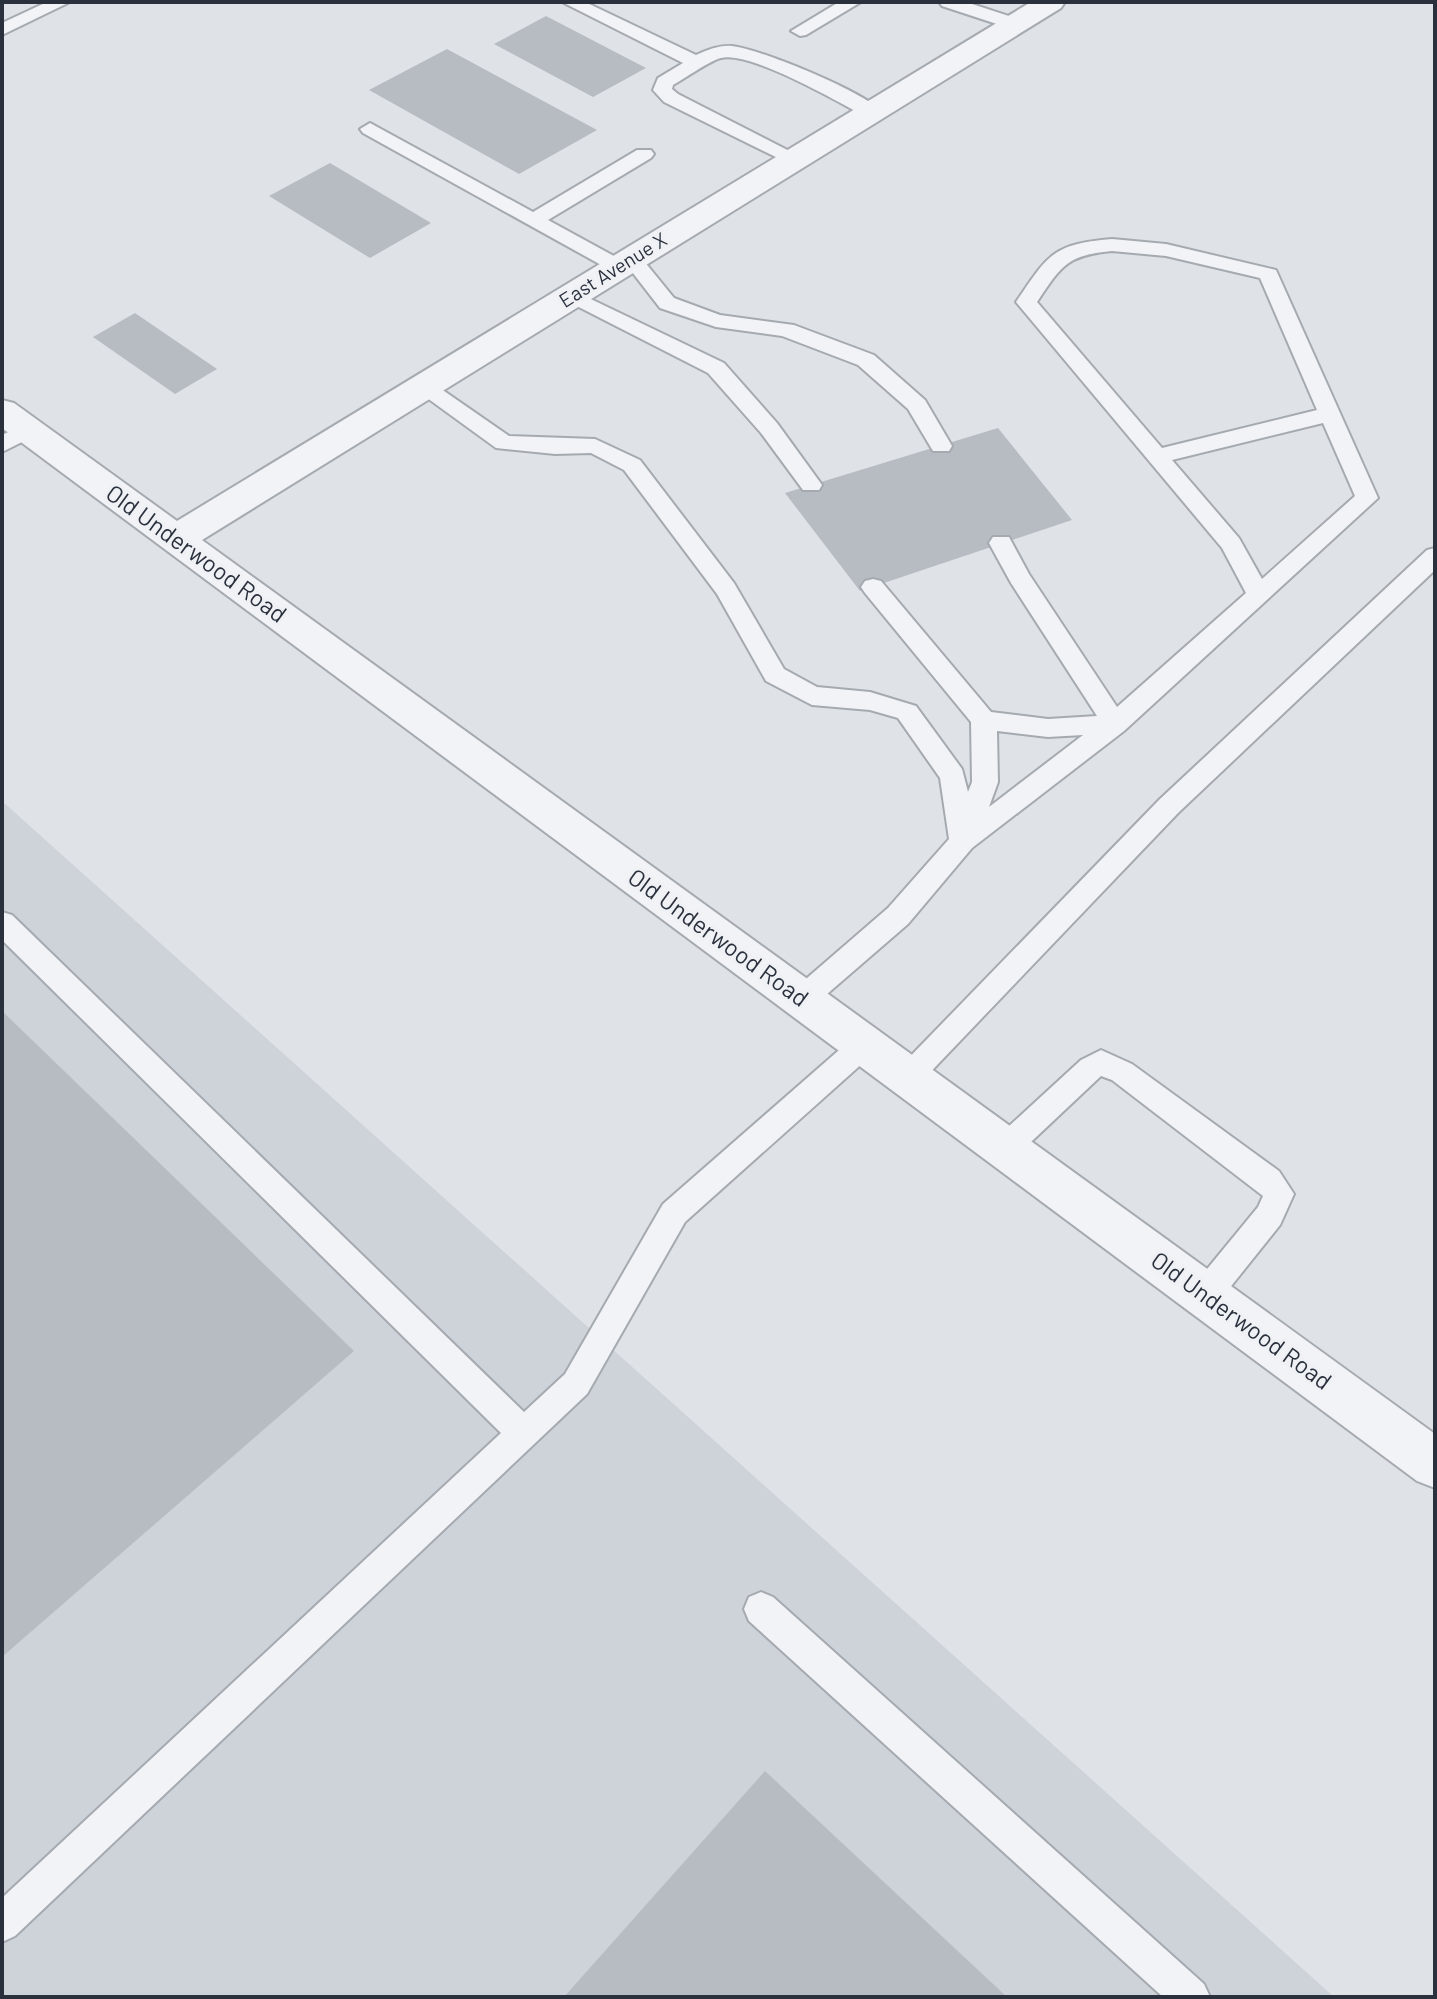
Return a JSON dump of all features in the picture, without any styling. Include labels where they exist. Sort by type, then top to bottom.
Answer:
[{"type":"street","name":"East Avenue X","points":[[176,539],[1051,2]]},
{"type":"street","name":"Old Underwood Road","points":[[11,429],[176,539],[1435,1464]]},
{"type":"lane","points":[[2,30],[61,2]]},
{"type":"lane","points":[[571,2],[699,64]]},
{"type":"lane","points":[[800,31],[852,2]]},
{"type":"lane","points":[[948,2],[1015,24]]},
{"type":"lane","points":[[795,159],[671,98],[662,90],[665,82],[721,51],[765,61],[872,112]]},
{"type":"lane","points":[[370,129],[533,220],[626,263],[667,303],[716,321],[786,330],[866,360],[917,405],[941,446]]},
{"type":"lane","points":[[533,220],[644,154]]},
{"type":"lane","points":[[802,999],[898,916],[963,841],[1115,724],[1259,595],[1367,498],[1269,274],[1157,249],[1103,244],[1061,255],[1026,302],[1231,544],[1259,595]]},
{"type":"lane","points":[[572,296],[716,368],[769,428],[811,485]]},
{"type":"lane","points":[[423,387],[504,443],[595,446],[632,465],[726,589],[775,675],[812,696],[870,701],[907,712],[953,776],[963,841]]},
{"type":"lane","points":[[1157,456],[1330,414]]},
{"type":"lane","points":[[1001,543],[1019,577],[1115,724]]},
{"type":"lane","points":[[908,1077],[1169,806],[1435,556]]},
{"type":"lane","points":[[873,587],[984,720],[985,782],[963,841]]},
{"type":"lane","points":[[984,720],[1048,728],[1115,724]]},
{"type":"lane","points":[[2,923],[523,1433]]},
{"type":"lane","points":[[2,1923],[576,1384],[674,1213],[864,1045]]},
{"type":"lane","points":[[1005,1148],[1101,1062],[1122,1072],[1268,1180],[1279,1194],[1269,1216],[1205,1295]]},
{"type":"lane","points":[[761,1609],[1191,1997]]},
{"type":"shaded area","points":[[2,801],[1334,1997],[2,1997]]},
{"type":"building","points":[[546,16],[646,68],[593,97],[494,44]]},
{"type":"building","points":[[447,49],[597,130],[519,174],[369,90]]},
{"type":"building","points":[[330,163],[431,223],[370,258],[269,196]]},
{"type":"building","points":[[135,313],[217,369],[175,394],[93,337]]},
{"type":"building","points":[[998,428],[1072,520],[860,591],[785,493]]},
{"type":"building","points":[[2,1011],[354,1351],[2,1657]]},
{"type":"building","points":[[765,1771],[1007,1997],[564,1997]]}]
